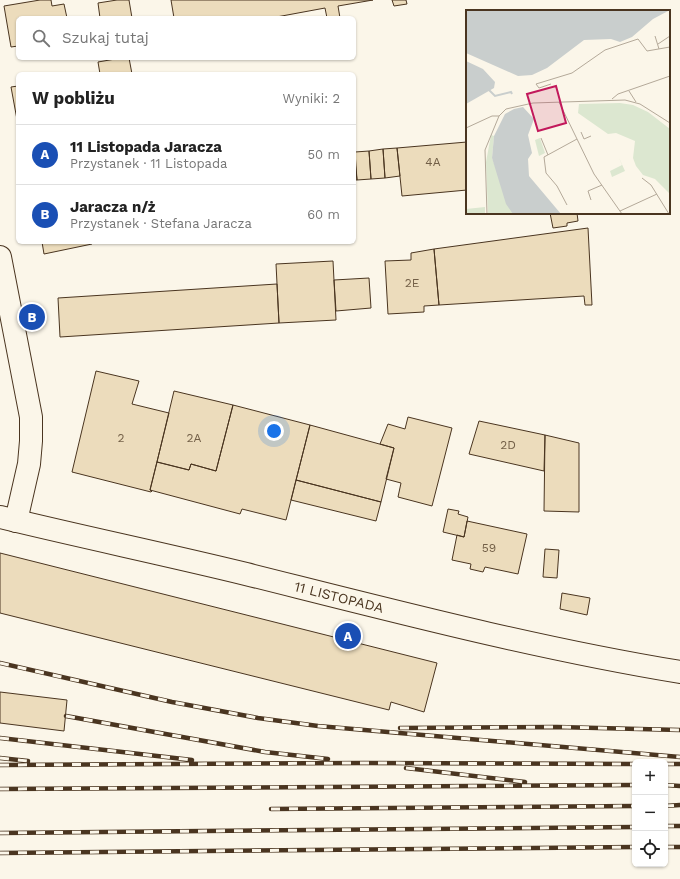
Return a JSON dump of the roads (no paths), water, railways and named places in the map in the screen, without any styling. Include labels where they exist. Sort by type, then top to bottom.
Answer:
[{"type":"main road","points":[[0,257],[31,417],[29,464],[8,519]]},
{"type":"main road","name":"11 LISTOPADA","points":[[8,519],[224,568],[520,641],[611,661],[680,672]]},
{"type":"railway","points":[[0,663],[172,702],[258,718],[318,726],[680,757]]},
{"type":"railway","points":[[66,716],[265,752],[328,759]]},
{"type":"railway","points":[[400,728],[557,727],[680,730]]},
{"type":"railway","points":[[0,738],[192,760]]},
{"type":"railway","points":[[0,758],[28,761]]},
{"type":"railway","points":[[0,765],[364,763],[632,764]]},
{"type":"railway","points":[[668,764],[680,764]]},
{"type":"railway","points":[[406,768],[525,782]]},
{"type":"railway","points":[[0,789],[632,785]]},
{"type":"railway","points":[[668,785],[680,786]]},
{"type":"railway","points":[[668,806],[680,805]]},
{"type":"railway","points":[[271,809],[632,806]]},
{"type":"railway","points":[[668,826],[680,826]]},
{"type":"railway","points":[[0,833],[632,827]]},
{"type":"railway","points":[[0,853],[632,847]]},
{"type":"railway","points":[[668,847],[680,847]]},
{"type":"place","name":"Jaracza n/ż","points":[[32,317]]},
{"type":"place","name":"11 Listopada Jaracza","points":[[348,636]]}]
